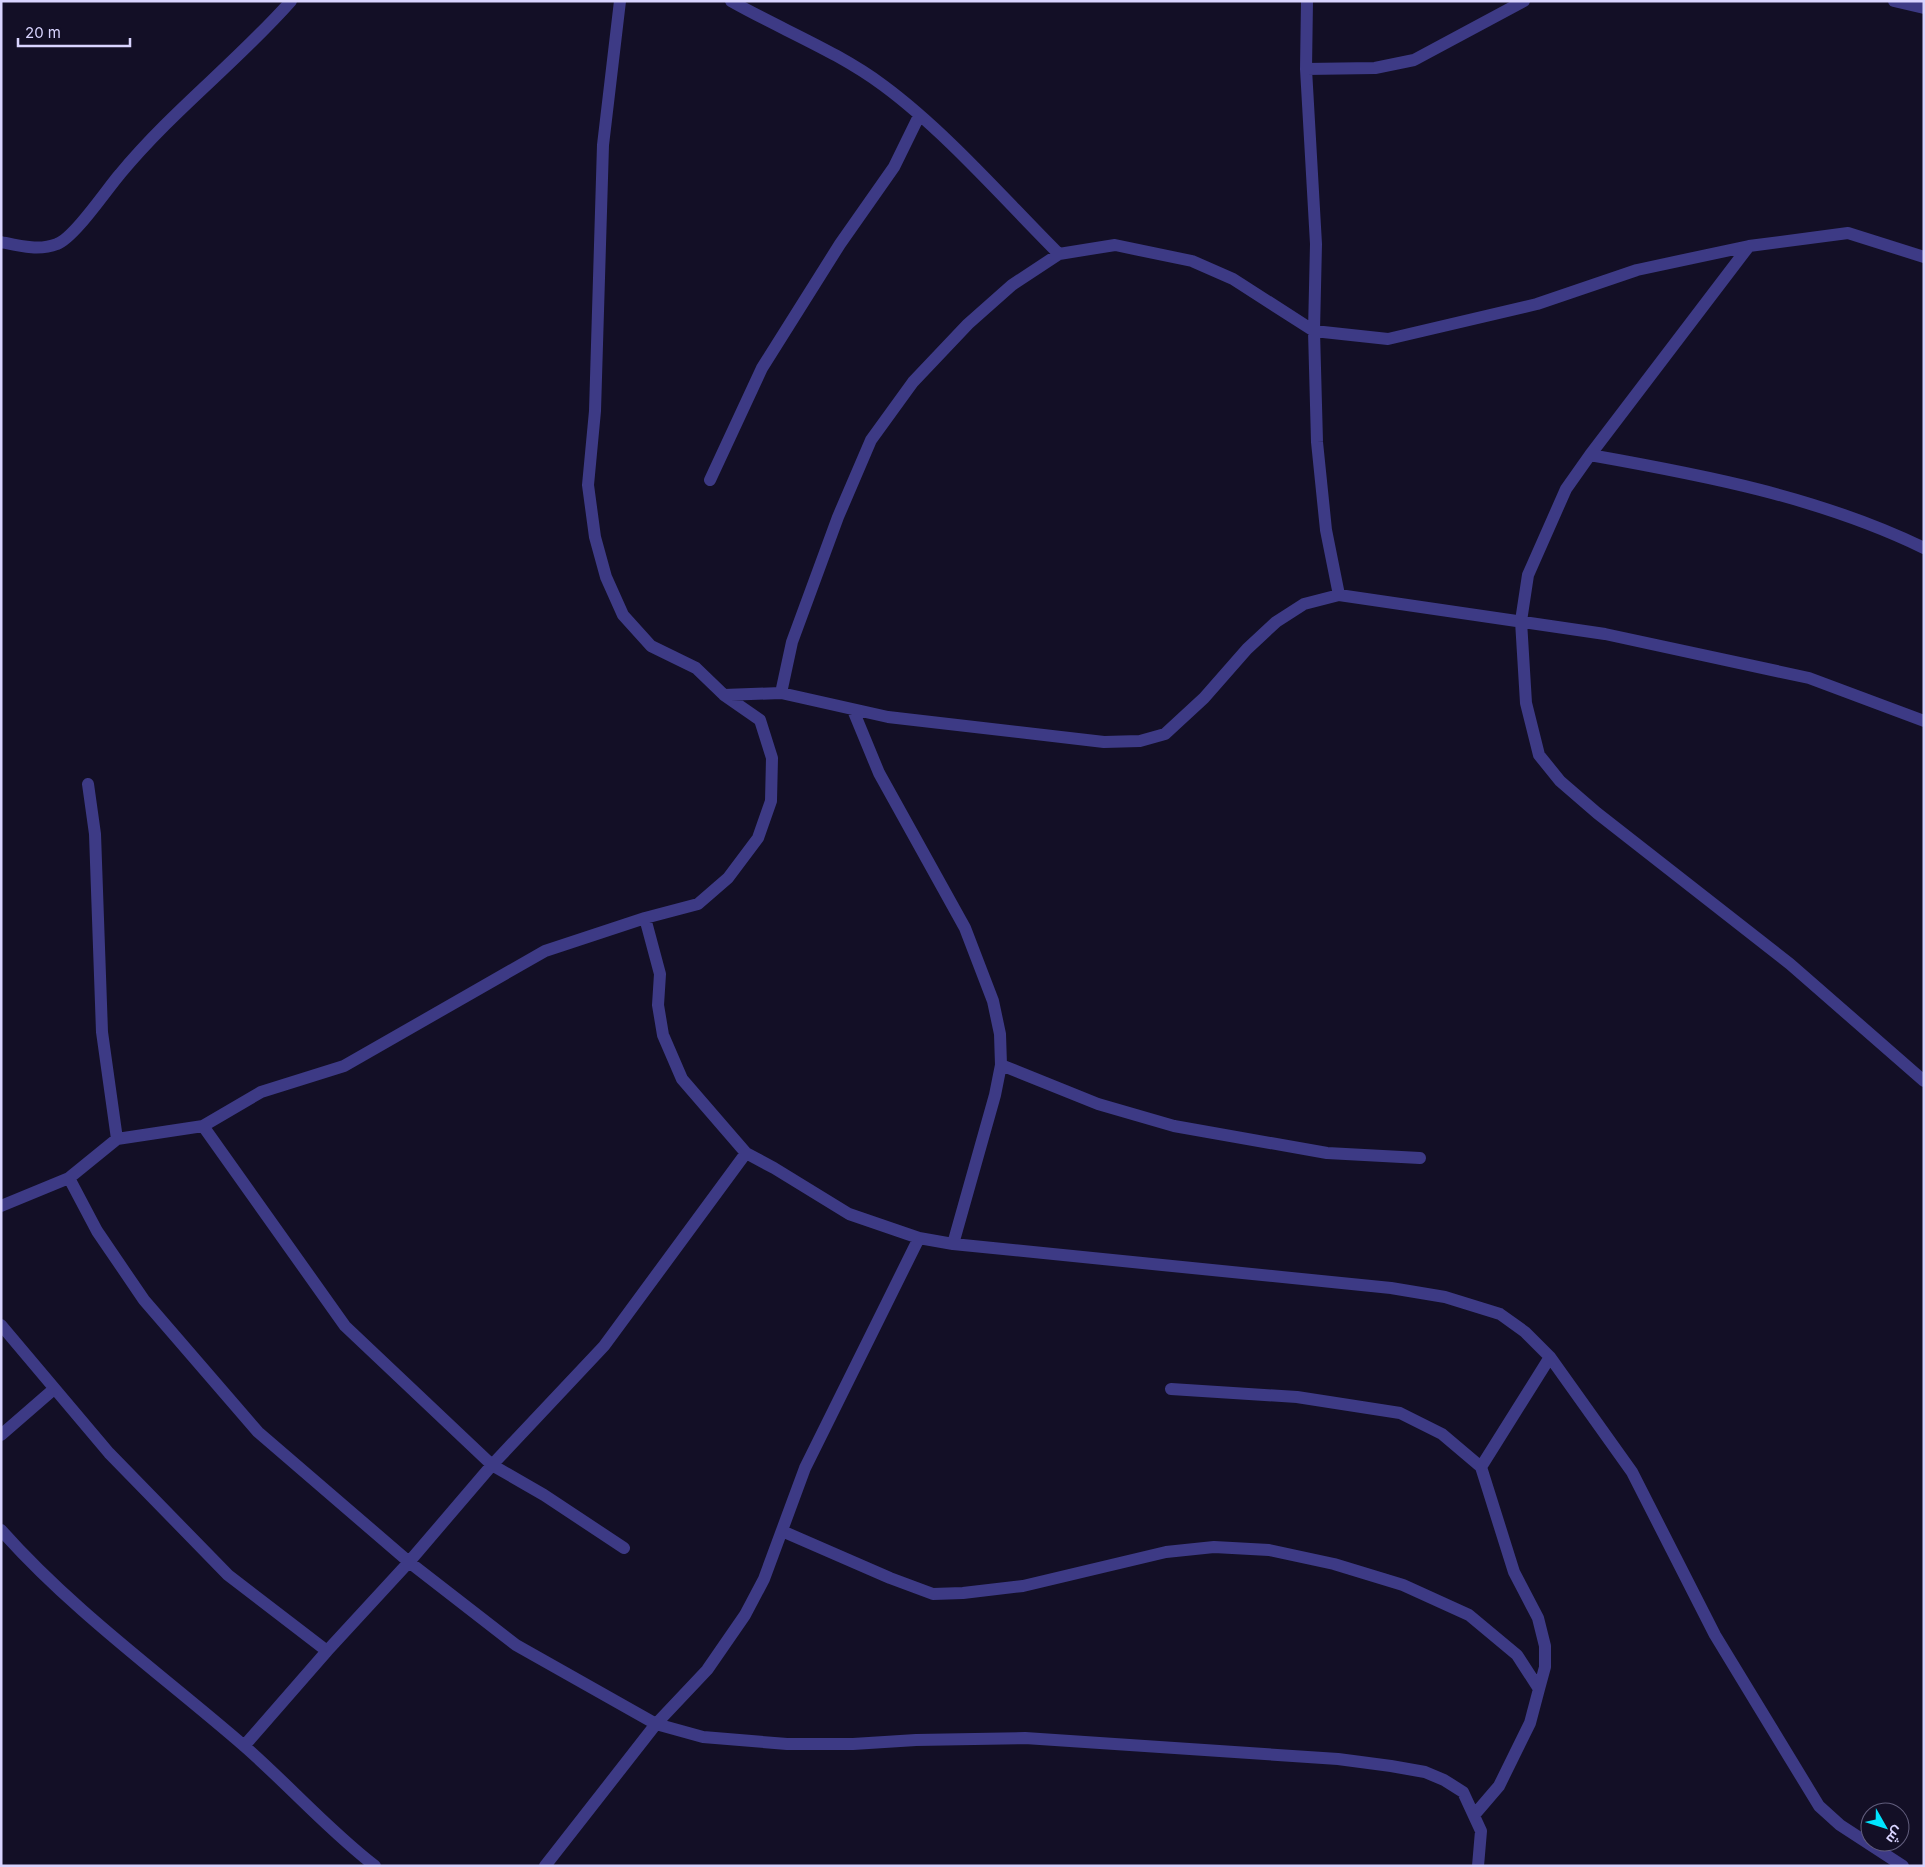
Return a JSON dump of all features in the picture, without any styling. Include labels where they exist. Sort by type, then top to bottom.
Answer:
[{"type":"street","points":[[1,242],[25,248],[58,244],[74,231],[122,172],[206,84],[268,27],[291,1]]},
{"type":"street","points":[[1,1206],[69,1178],[117,1140],[203,1126],[261,1092],[344,1066],[545,951],[645,918],[698,904],[728,878],[758,838],[771,801],[772,758],[760,720],[724,695],[696,668],[651,646],[623,615],[606,577],[595,537],[588,485],[594,411],[603,145],[620,1]]},
{"type":"street","points":[[732,1],[844,59],[884,86],[919,116],[1059,254]]},
{"type":"street","points":[[1307,1],[1306,70],[1316,244],[1314,331],[1317,442],[1326,530],[1339,595]]},
{"type":"street","points":[[1306,70],[1375,68],[1414,60],[1524,1]]},
{"type":"street","points":[[1894,1],[1924,8]]},
{"type":"street","points":[[710,480],[762,368],[840,244],[894,167],[919,116]]},
{"type":"street","points":[[781,693],[792,642],[838,517],[872,440],[913,382],[968,324],[1012,285],[1059,254],[1115,245],[1192,261],[1233,279],[1314,331],[1388,339],[1537,304],[1637,270],[1749,246],[1848,234],[1924,257]]},
{"type":"street","points":[[1749,246],[1566,489],[1528,575],[1520,621],[1526,704],[1539,755],[1560,781],[1597,813],[1790,964],[1924,1081]]},
{"type":"street","points":[[1590,455],[1687,472],[1821,506],[1924,548]]},
{"type":"street","points":[[724,695],[781,693],[888,717],[1104,742],[1140,741],[1165,734],[1184,719],[1247,649],[1276,622],[1304,604],[1339,595],[1605,634],[1809,678],[1924,720]]},
{"type":"street","points":[[853,710],[879,773],[965,928],[993,1001],[1000,1034],[1001,1065],[953,1244]]},
{"type":"street","points":[[88,784],[95,834],[102,1032],[117,1140]]},
{"type":"street","points":[[645,918],[660,974],[658,1006],[663,1036],[682,1079],[746,1153],[849,1214],[919,1238],[953,1244],[1391,1288],[1445,1297],[1500,1314],[1525,1332],[1550,1357],[1578,1393],[1632,1472],[1715,1635],[1819,1806],[1840,1824],[1903,1866]]},
{"type":"street","points":[[1001,1065],[1098,1104],[1174,1126],[1327,1152],[1420,1158]]},
{"type":"street","points":[[203,1126],[345,1326],[492,1465],[544,1495],[624,1548]]},
{"type":"street","points":[[244,1746],[326,1651],[409,1562],[492,1465],[604,1346],[746,1153]]},
{"type":"street","points":[[69,1178],[97,1232],[144,1300],[258,1432],[409,1562],[516,1645],[656,1724],[703,1737],[787,1744],[853,1744],[916,1740],[1025,1738],[1338,1759],[1425,1772],[1444,1780],[1463,1792],[1475,1814],[1481,1831],[1478,1866]]},
{"type":"street","points":[[545,1866],[656,1724],[707,1670],[745,1614],[764,1579],[805,1468],[919,1238]]},
{"type":"street","points":[[1,1325],[108,1453],[228,1574],[326,1651]]},
{"type":"street","points":[[1481,1467],[1550,1357]]},
{"type":"street","points":[[1,1435],[54,1388]]},
{"type":"street","points":[[1171,1389],[1297,1397],[1400,1414],[1442,1434],[1481,1467],[1514,1572],[1538,1618],[1546,1646],[1545,1667],[1530,1723],[1499,1786],[1475,1814]]},
{"type":"street","points":[[1,1530],[90,1618],[244,1746],[353,1849],[374,1866]]},
{"type":"street","points":[[782,1531],[933,1594],[963,1593],[1023,1586],[1166,1552],[1214,1547],[1269,1550],[1334,1564],[1403,1585],[1469,1615],[1518,1655],[1539,1689]]}]
